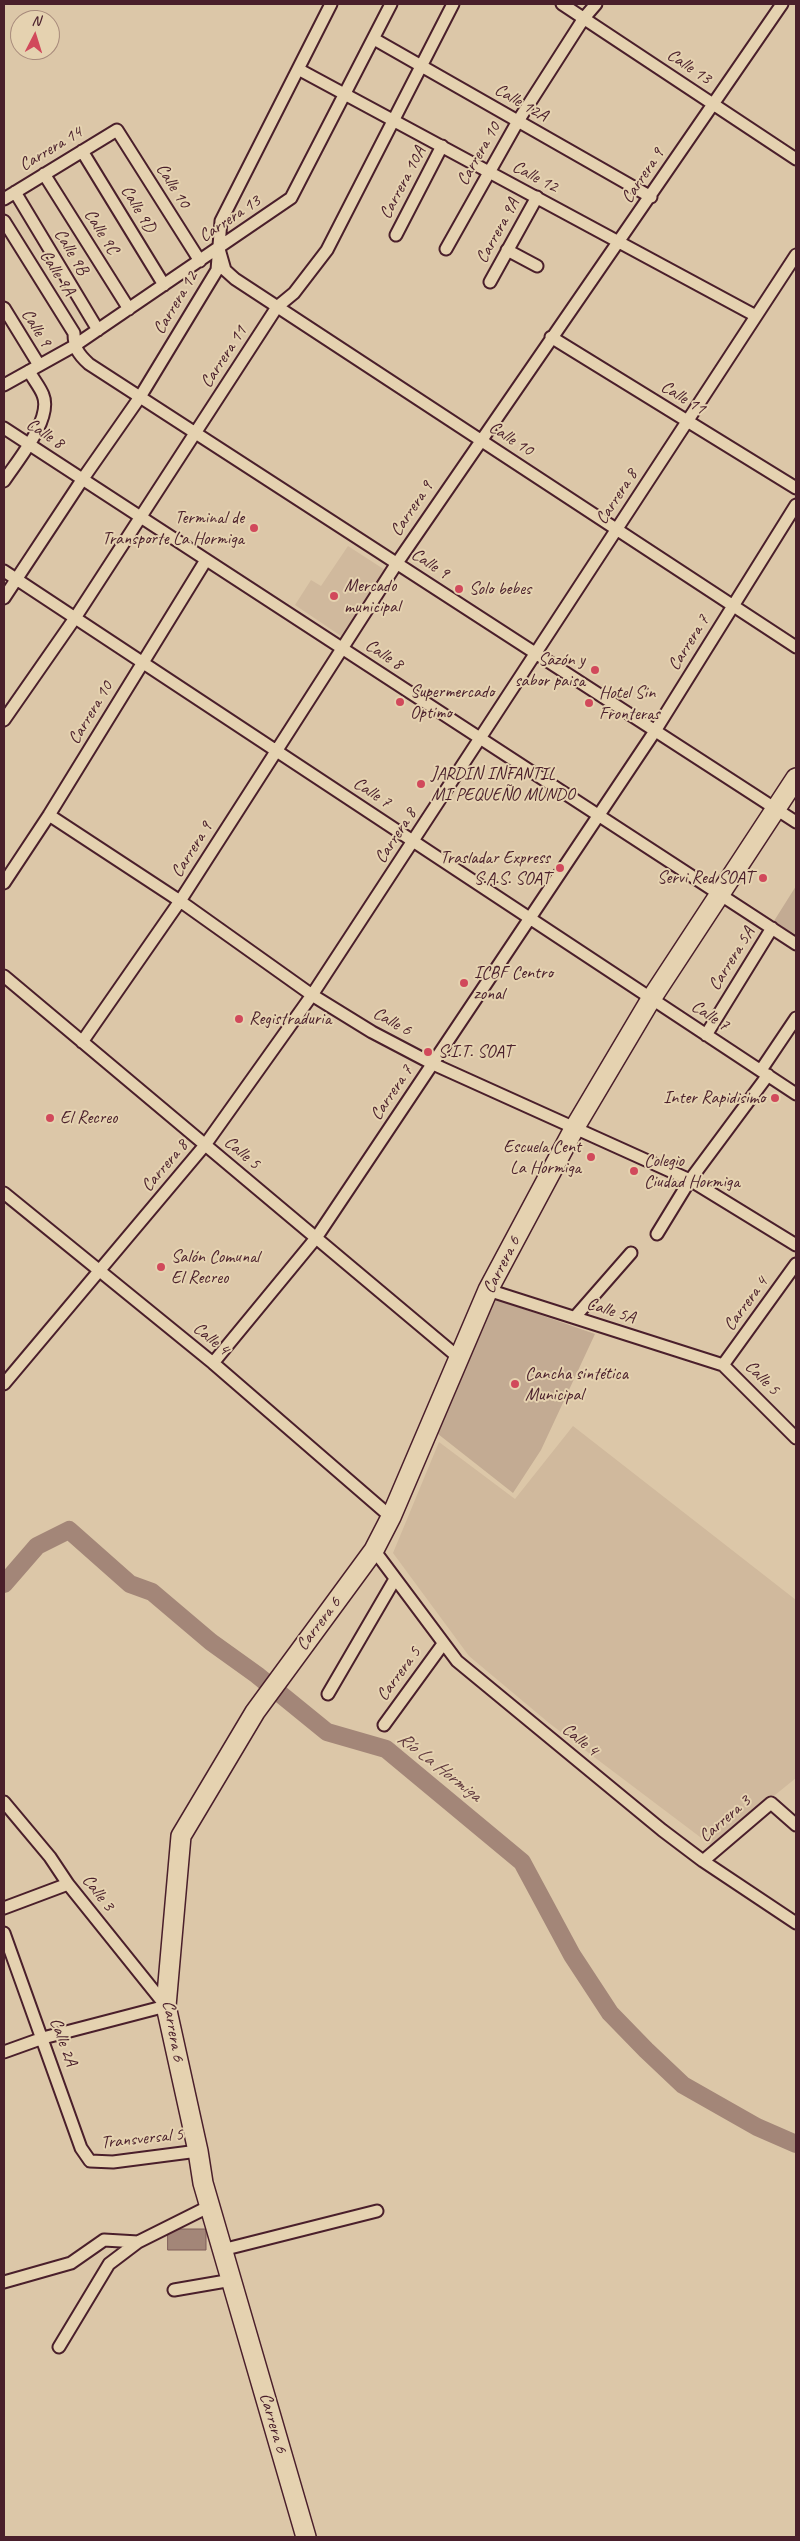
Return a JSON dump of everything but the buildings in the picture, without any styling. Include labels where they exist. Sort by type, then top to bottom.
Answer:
[{"type":"main road","name":"Carrera 6","points":[[305,2537],[203,2183],[198,2150],[166,2006],[181,1836],[255,1712],[374,1550],[391,1517],[488,1290],[575,1127],[651,999],[796,778]]},
{"type":"street","name":"Carrera 12","points":[[4,598],[82,480],[140,397],[217,270],[221,221],[331,4]]},
{"type":"street","name":"Carrera 13","points":[[4,385],[74,346],[219,249],[291,198],[391,4]]},
{"type":"street","name":"Carrera 11","points":[[4,720],[75,618],[139,517],[278,307],[294,293],[327,250],[453,4]]},
{"type":"street","name":"Calle 13","points":[[562,4],[796,159]]},
{"type":"street","name":"Carrera 10","points":[[446,249],[518,122],[584,18],[596,4]]},
{"type":"street","name":"Carrera 9","points":[[82,1042],[180,901],[396,563],[551,337],[651,197],[782,4]]},
{"type":"street","name":"Calle 12A","points":[[374,39],[651,197]]},
{"type":"street","name":"Calle 12","points":[[298,69],[756,316]]},
{"type":"street","name":"Calle 10","points":[[116,130],[200,261]]},
{"type":"street","name":"Carrera 14","points":[[4,199],[116,130]]},
{"type":"street","name":"Carrera 10A","points":[[396,235],[442,146]]},
{"type":"street","name":"Calle 9D","points":[[82,151],[164,286]]},
{"type":"street","name":"Calle 9C","points":[[44,174],[129,309]]},
{"type":"street","name":"Calle 9B","points":[[15,192],[98,330]]},
{"type":"street","name":"Carrera 9A","points":[[490,282],[536,198]]},
{"type":"street","name":"Calle 9A","points":[[4,221],[74,333],[74,346]]},
{"type":"street","name":"Calle 10","points":[[219,249],[225,270],[278,307],[796,647]]},
{"type":"street","points":[[507,250],[537,266]]},
{"type":"street","name":"Carrera 8","points":[[4,1384],[205,1145],[312,995],[796,255]]},
{"type":"street","name":"Calle 9","points":[[4,308],[34,368],[44,396],[42,419],[29,445],[4,481]]},
{"type":"street","name":"Calle 11","points":[[551,337],[796,488]]},
{"type":"street","name":"Calle 9","points":[[74,346],[78,354],[89,364],[796,822]]},
{"type":"street","name":"Calle 8","points":[[4,428],[796,944]]},
{"type":"street","name":"Carrera 7","points":[[213,1363],[316,1238],[599,816],[796,505]]},
{"type":"street","name":"Carrera 10","points":[[4,883],[49,815],[206,560]]},
{"type":"street","name":"Calle 7","points":[[4,571],[796,1094]]},
{"type":"street","name":"Calle 6","points":[[49,815],[180,901],[312,995],[372,1032],[432,1064],[690,1180],[796,1245]]},
{"type":"street","name":"Carrera 5A","points":[[706,1035],[772,928]]},
{"type":"street","name":"Calle 5","points":[[4,976],[458,1357]]},
{"type":"street","points":[[657,1234],[690,1180],[764,1073],[796,1018]]},
{"type":"street","name":"Calle 4","points":[[4,1193],[213,1363],[391,1517]]},
{"type":"street","points":[[575,1318],[631,1253]]},
{"type":"street","name":"Carrera 4","points":[[723,1365],[796,1264]]},
{"type":"street","name":"Calle 5A","points":[[488,1290],[723,1365]]},
{"type":"street","name":"Calle 5","points":[[723,1365],[796,1438]]},
{"type":"street","name":"Calle 4","points":[[374,1550],[443,1644],[464,1667],[703,1861],[796,1923]]},
{"type":"street","points":[[328,1694],[395,1579]]},
{"type":"street","name":"Carrera 5","points":[[384,1725],[443,1644]]},
{"type":"street","name":"Calle 3","points":[[4,1802],[50,1857],[68,1884],[166,2006]]},
{"type":"street","name":"Carrera 3","points":[[703,1861],[771,1803],[796,1825]]},
{"type":"street","points":[[4,1908],[68,1884]]},
{"type":"street","name":"Calle 2A","points":[[4,1933],[81,2148],[90,2161]]},
{"type":"street","points":[[4,2052],[43,2038],[166,2006]]},
{"type":"street","name":"Transversal 5","points":[[90,2161],[121,2161],[198,2150]]},
{"type":"street","points":[[59,2347],[109,2264],[138,2242],[210,2206]]},
{"type":"street","points":[[222,2250],[377,2212]]},
{"type":"street","points":[[4,2282],[71,2262],[104,2240],[138,2242]]},
{"type":"street","points":[[174,2290],[232,2280]]},
{"type":"shaded area","name":"Mercado municipal","points":[[348,546],[385,570],[341,636],[295,605],[311,580],[321,586]]},
{"type":"shaded area","points":[[796,886],[796,935],[774,921]]},
{"type":"shaded area","name":"Cancha sintética Municipal","points":[[495,1299],[595,1334],[541,1450],[513,1493],[438,1434]]},
{"type":"shaded area","points":[[573,1426],[796,1600],[796,1778],[712,1846],[549,1723],[469,1656],[393,1553],[439,1442],[515,1499]]},
{"type":"shaded area","points":[[168,2229],[206,2229],[206,2250],[168,2250]]},
{"type":"waterway","name":"Río La Hormiga","points":[[4,1584],[37,1546],[69,1530],[130,1584],[152,1592],[211,1642],[257,1675],[327,1732],[386,1749],[522,1862],[572,1955],[610,2013],[646,2050],[683,2085],[757,2127],[796,2144]]},
{"type":"place","name":"Terminal de Transporte La Hormiga","points":[[254,528]]},
{"type":"place","name":"Solo bebes","points":[[459,589]]},
{"type":"place","name":"Mercado municipal","points":[[334,596]]},
{"type":"place","name":"Sazón y sabor paisa","points":[[595,670]]},
{"type":"place","name":"Supermercado Optimo","points":[[400,702]]},
{"type":"place","name":"Hotel Sin Fronteras","points":[[589,703]]},
{"type":"place","name":"JARDIN INFANTIL MI PEQUEÑO MUNDO","points":[[421,784]]},
{"type":"place","name":"Trasladar Express S.A.S. SOAT","points":[[560,868]]},
{"type":"place","name":"Servi Red SOAT","points":[[763,878]]},
{"type":"place","name":"ICBF Centro zonal","points":[[464,983]]},
{"type":"place","name":"Registraduria","points":[[239,1019]]},
{"type":"place","name":"S.I.T. SOAT","points":[[428,1052]]},
{"type":"place","name":"Inter Rapidisimo","points":[[775,1098]]},
{"type":"place","name":"El Recreo","points":[[50,1118]]},
{"type":"place","name":"Escuela Cent La Hormiga","points":[[591,1157]]},
{"type":"place","name":"Colegio Ciudad Hormiga","points":[[634,1171]]},
{"type":"place","name":"Salón Comunal El Recreo","points":[[161,1267]]},
{"type":"place","name":"Cancha sintética Municipal","points":[[515,1384]]}]
